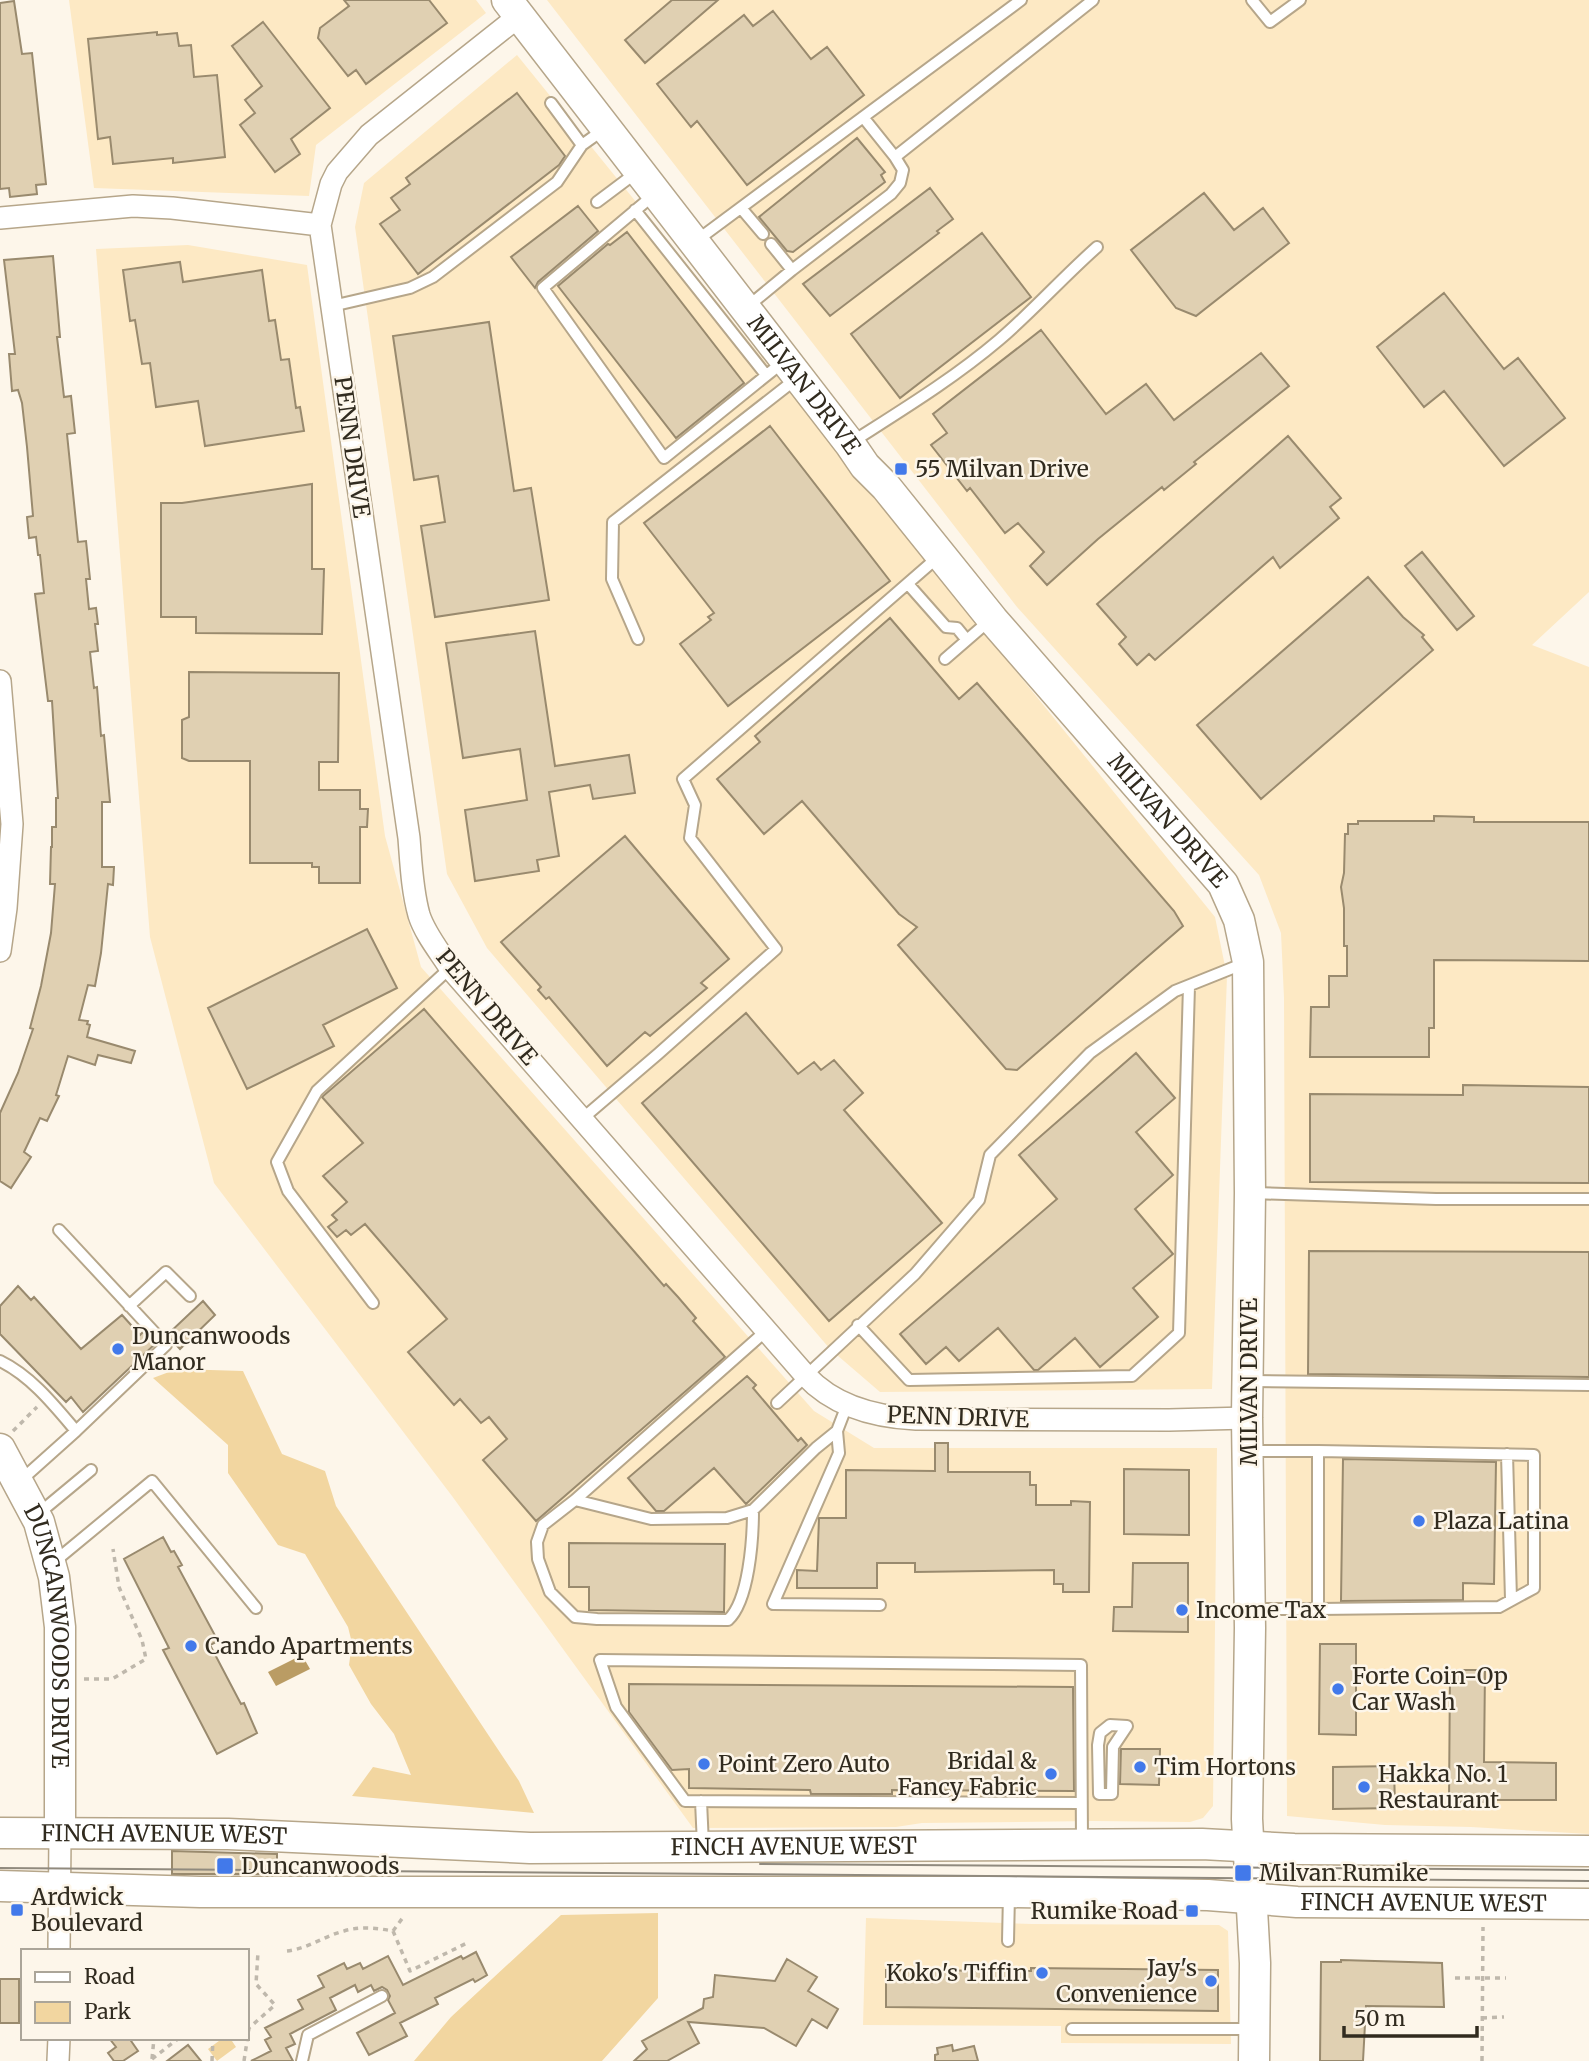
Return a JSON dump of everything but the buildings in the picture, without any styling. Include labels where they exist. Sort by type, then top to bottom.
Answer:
[{"type":"main road","name":"MILVAN DRIVE","points":[[513,8],[594,136],[694,242],[713,288],[746,309],[783,371],[850,444],[864,466],[886,487],[992,618],[1223,884],[1240,920],[1248,962],[1250,1193],[1247,1418],[1250,1609],[1248,1847]]},
{"type":"main road","name":"DUNCANWOODS DRIVE","points":[[4,1442],[19,1482],[36,1516],[51,1565],[60,1627],[60,1833]]},
{"type":"main road","name":"FINCH AVENUE WEST","points":[[0,1833],[229,1834],[506,1848],[1202,1844],[1248,1847],[1589,1851]]},
{"type":"main road","points":[[1248,1847],[1255,1963],[1254,2061]]},
{"type":"main road","name":"FINCH AVENUE WEST","points":[[0,1886],[200,1892],[1009,1892],[1208,1895],[1297,1902],[1589,1904]]},
{"type":"street","name":"PENN DRIVE","points":[[513,8],[369,135],[337,172],[320,225],[407,824],[415,896],[424,925],[450,968],[806,1376],[814,1385],[847,1405],[885,1417],[916,1419],[1247,1418]]},
{"type":"street","points":[[0,218],[133,206],[320,225]]},
{"type":"street","points":[[0,681],[12,824],[0,951]]},
{"type":"street","points":[[59,1949],[60,1833]]},
{"type":"street","points":[[58,2061],[59,2040]]},
{"type":"lane","points":[[694,242],[1021,0]]},
{"type":"lane","points":[[895,157],[1093,0]]},
{"type":"lane","points":[[1252,0],[1270,22],[1300,0]]},
{"type":"lane","points":[[332,306],[411,288],[433,277],[557,182],[594,136],[551,103]]},
{"type":"lane","points":[[746,309],[891,194],[900,183],[903,170],[863,117]]},
{"type":"lane","points":[[597,202],[644,192]]},
{"type":"lane","points":[[644,192],[713,288],[783,371]]},
{"type":"lane","points":[[644,192],[542,288],[664,458],[783,371]]},
{"type":"lane","points":[[741,208],[763,234]]},
{"type":"lane","points":[[771,244],[792,270]]},
{"type":"lane","points":[[850,444],[943,383],[998,342],[1097,247]]},
{"type":"lane","points":[[638,639],[612,579],[613,522],[783,371]]},
{"type":"lane","points":[[582,1119],[776,949],[690,838],[695,805],[683,779],[940,555]]},
{"type":"lane","points":[[908,584],[946,627],[957,628],[966,639]]},
{"type":"lane","points":[[945,659],[992,618]]},
{"type":"lane","points":[[777,1403],[915,1274],[979,1199],[989,1156],[1090,1053],[1175,991],[1248,962]]},
{"type":"lane","points":[[373,1303],[288,1191],[277,1162],[317,1091],[450,968]]},
{"type":"lane","points":[[858,1325],[909,1380],[1132,1376],[1179,1333],[1189,986]]},
{"type":"lane","points":[[1250,1193],[1436,1199],[1589,1199]]},
{"type":"lane","points":[[19,1482],[76,1432],[166,1345],[59,1230]]},
{"type":"lane","points":[[129,1306],[166,1272],[190,1296]]},
{"type":"lane","points":[[753,1510],[751,1549],[743,1591],[734,1615],[727,1620],[575,1617],[550,1592],[538,1559],[537,1542],[542,1525],[575,1500],[766,1330]]},
{"type":"lane","points":[[0,1361],[17,1369],[76,1432]]},
{"type":"lane","points":[[1248,1381],[1399,1385],[1589,1385]]},
{"type":"lane","points":[[847,1405],[837,1431],[839,1453],[773,1604],[880,1605]]},
{"type":"lane","points":[[575,1500],[651,1519],[727,1518],[753,1510],[837,1431]]},
{"type":"lane","points":[[1248,1451],[1534,1455],[1534,1588],[1499,1607],[1250,1609]]},
{"type":"lane","points":[[1318,1451],[1318,1609]]},
{"type":"lane","points":[[1507,1454],[1511,1599]]},
{"type":"lane","points":[[36,1516],[91,1470]]},
{"type":"lane","points":[[51,1565],[152,1481],[256,1608]]},
{"type":"lane","points":[[1081,1803],[685,1801],[616,1707],[600,1660],[1081,1665],[1082,1845]]},
{"type":"lane","points":[[1110,1725],[1127,1726],[1113,1747],[1112,1794],[1099,1794],[1100,1732],[1110,1725]]},
{"type":"lane","points":[[701,1801],[703,1848]]},
{"type":"lane","points":[[1008,1941],[1009,1892]]},
{"type":"lane","points":[[302,2061],[308,2035],[382,1996]]},
{"type":"lane","points":[[1072,2029],[1254,2029]]},
{"type":"path","points":[[4,1442],[46,1398]]},
{"type":"path","points":[[61,1679],[112,1679],[146,1659],[142,1640],[120,1587],[113,1549]]},
{"type":"path","points":[[393,1931],[406,1912]]},
{"type":"path","points":[[1482,2061],[1483,1921]]},
{"type":"path","points":[[287,1951],[297,1950],[345,1930],[372,1927],[393,1931]]},
{"type":"path","points":[[393,1931],[410,1971],[467,1943]]},
{"type":"path","points":[[248,2028],[275,2005],[256,1984],[258,1952]]},
{"type":"path","points":[[1455,1978],[1506,1978]]},
{"type":"path","points":[[1482,2018],[1504,2017]]},
{"type":"path","points":[[152,2060],[154,2040]]},
{"type":"path","points":[[152,2060],[177,2040]]},
{"type":"path","points":[[212,2040],[212,2061]]},
{"type":"path","points":[[244,2061],[247,2040]]},
{"type":"shaded area","points":[[69,0],[476,0],[486,13],[316,145],[309,196],[94,188]]},
{"type":"shaded area","points":[[547,0],[1589,0],[1589,592],[1532,645],[1589,667],[1589,1834],[1385,1825],[1287,1816],[1284,998],[1281,933],[1259,875],[1017,607]]},
{"type":"shaded area","points":[[517,55],[1215,917],[1227,976],[1212,1389],[880,1392],[830,1349],[487,948],[447,874],[355,227],[364,183]]},
{"type":"shaded area","points":[[188,245],[307,265],[385,836],[421,967],[814,1411],[874,1448],[1217,1448],[1213,1806],[1203,1818],[1190,1822],[922,1823],[896,1827],[693,1828],[452,1496],[214,1183],[150,937],[96,249]]},
{"type":"shaded area","points":[[302,1655],[310,1669],[276,1686],[268,1672]]},
{"type":"shaded area","points":[[866,1918],[1032,1924],[1219,1925],[1228,1931],[1231,2044],[1061,2043],[1061,2026],[863,2025]]},
{"type":"green space","points":[[177,1369],[243,1371],[282,1454],[325,1471],[336,1506],[519,1781],[534,1813],[352,1796],[373,1767],[411,1775],[394,1734],[371,1704],[349,1665],[352,1643],[348,1627],[305,1554],[278,1545],[228,1473],[228,1445],[153,1378]]},
{"type":"green space","points":[[658,1913],[658,1998],[602,2061],[414,2061],[451,2017],[561,1915]]},
{"type":"green space","points":[[220,2040],[231,2040],[236,2047],[217,2061],[208,2049]]},
{"type":"tram line","points":[[760,1864],[1589,1870]]},
{"type":"tram line","points":[[0,1868],[1589,1881]]},
{"type":"place","name":"55 Milvan Drive","points":[[901,469]]},
{"type":"place","name":"Duncanwoods Manor","points":[[118,1349]]},
{"type":"place","name":"Plaza Latina","points":[[1419,1521]]},
{"type":"place","name":"Income Tax","points":[[1182,1610]]},
{"type":"place","name":"Cando Apartments","points":[[191,1646]]},
{"type":"place","name":"Forte Coin-Op Car Wash","points":[[1338,1689]]},
{"type":"place","name":"Point Zero Auto","points":[[704,1764]]},
{"type":"place","name":"Tim Hortons","points":[[1140,1767]]},
{"type":"place","name":"Bridal & Fancy Fabric","points":[[1051,1774]]},
{"type":"place","name":"Hakka No. 1 Restaurant","points":[[1364,1787]]},
{"type":"place","name":"Duncanwoods","points":[[225,1866]]},
{"type":"place","name":"Milvan Rumike","points":[[1243,1873]]},
{"type":"place","name":"Ardwick Boulevard","points":[[17,1910]]},
{"type":"place","name":"Rumike Road","points":[[1192,1911]]},
{"type":"place","name":"Koko's Tiffin","points":[[1042,1973]]},
{"type":"place","name":"Jay's Convenience","points":[[1211,1981]]}]
